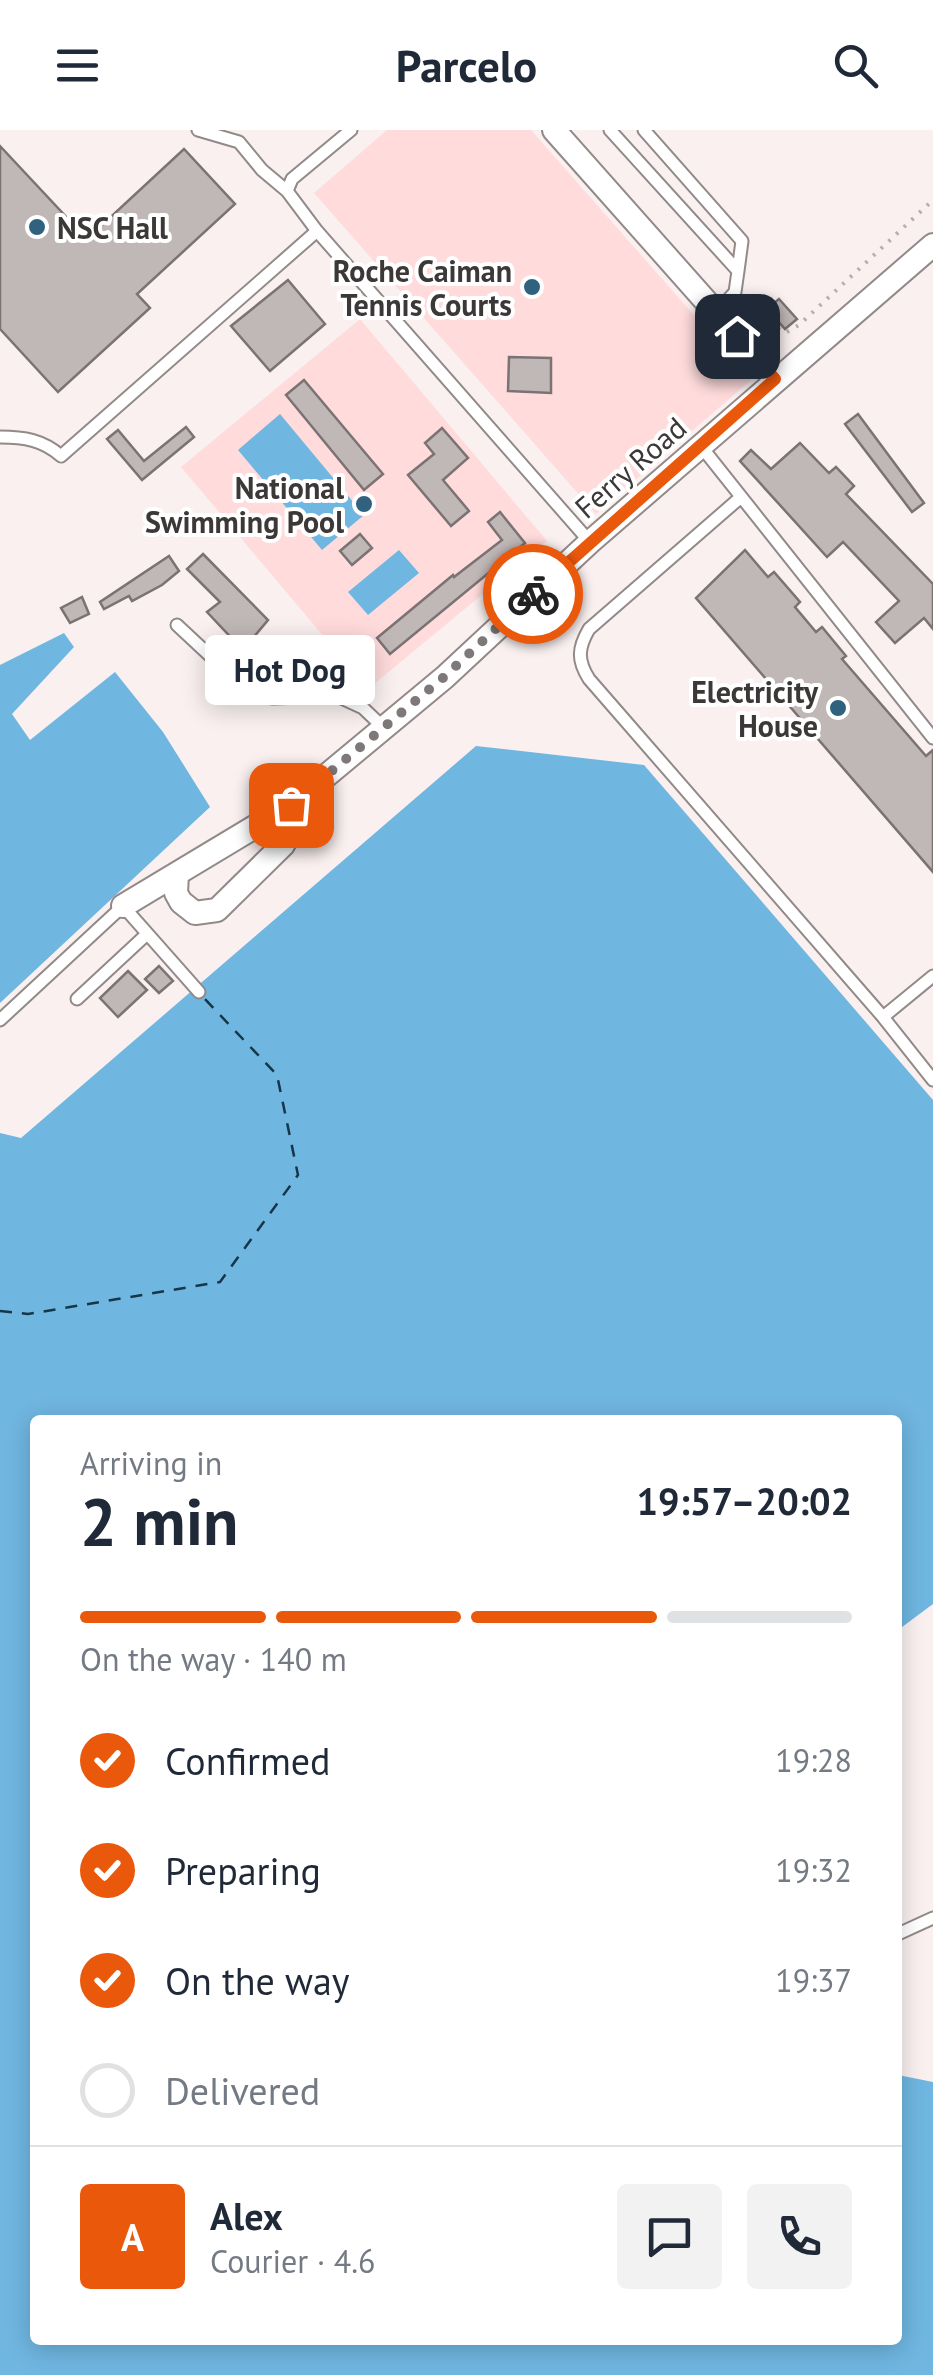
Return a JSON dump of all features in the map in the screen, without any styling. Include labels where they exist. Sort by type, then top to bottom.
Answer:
[{"type":"street","points":[[554,130],[775,379]]},
{"type":"street","name":"Ferry Road","points":[[123,906],[291,805],[444,677],[590,542],[933,245]]},
{"type":"street","points":[[177,874],[176,893],[188,909],[196,913],[217,910],[283,845],[290,832],[291,805]]},
{"type":"lane","points":[[198,130],[238,136],[262,170],[288,190],[317,232],[590,542]]},
{"type":"lane","points":[[288,190],[292,179],[351,130]]},
{"type":"lane","points":[[610,130],[738,270]]},
{"type":"lane","points":[[644,130],[742,242],[736,292],[716,313]]},
{"type":"lane","points":[[0,437],[36,441],[62,456],[317,232]]},
{"type":"lane","points":[[700,445],[933,738]]},
{"type":"lane","points":[[741,497],[588,629],[580,645],[579,664],[588,680],[883,1017],[933,1080]]},
{"type":"lane","points":[[177,626],[252,695],[337,696],[364,708],[384,728]]},
{"type":"lane","points":[[0,1020],[123,906],[199,992]]},
{"type":"lane","points":[[77,998],[148,934]]},
{"type":"lane","points":[[883,1017],[933,976]]},
{"type":"lane","points":[[902,1932],[933,1918]]},
{"type":"path","points":[[737,336],[752,322],[765,318],[785,334],[798,325],[933,200]]},
{"type":"shaded area","name":"Roche Caiman Tennis Courts","points":[[387,130],[531,130],[751,380],[596,514],[314,193]]},
{"type":"shaded area","name":"National Swimming Pool","points":[[360,319],[547,541],[368,689],[181,467]]},
{"type":"water","points":[[280,414],[364,515],[322,550],[238,450]]},
{"type":"water","points":[[399,550],[419,573],[368,615],[348,592]]},
{"type":"water","points":[[64,633],[74,647],[12,714],[30,740],[115,672],[163,732],[210,807],[0,1003],[0,665]]},
{"type":"water","points":[[476,746],[644,765],[933,1100],[933,1604],[902,1627],[902,1415],[30,1415],[30,2345],[902,2345],[902,2076],[933,2082],[933,2375],[0,2375],[0,1133],[21,1138]]},
{"type":"building","name":"NSC Hall","points":[[0,146],[87,239],[184,149],[235,204],[137,294],[150,308],[58,392],[0,329]]},
{"type":"building","points":[[288,280],[325,324],[270,371],[231,326]]},
{"type":"building","points":[[779,299],[797,319],[785,329],[767,309]]},
{"type":"building","points":[[509,357],[551,358],[551,393],[508,391]]},
{"type":"building","points":[[304,380],[383,474],[364,490],[286,395]]},
{"type":"building","points":[[858,414],[924,503],[912,512],[845,424]]},
{"type":"building","points":[[186,427],[194,437],[142,480],[107,439],[118,430],[144,461]]},
{"type":"building","points":[[442,428],[468,458],[443,480],[469,511],[451,526],[408,475],[434,454],[425,443]]},
{"type":"building","points":[[800,443],[829,473],[836,467],[854,486],[846,494],[933,584],[933,629],[924,618],[895,643],[876,622],[899,601],[843,542],[827,557],[740,461],[751,450],[771,469]]},
{"type":"building","points":[[500,512],[525,543],[390,654],[377,638],[502,540],[488,522]]},
{"type":"building","points":[[360,534],[372,548],[352,565],[340,551]]},
{"type":"building","name":"Electricity House","points":[[745,550],[768,577],[774,572],[800,602],[795,607],[816,632],[822,627],[846,656],[842,659],[926,756],[933,750],[933,872],[696,598]]},
{"type":"building","points":[[203,554],[268,620],[240,647],[207,612],[220,602],[187,569]]},
{"type":"building","points":[[169,556],[179,571],[162,585],[132,601],[129,596],[104,609],[100,602]]},
{"type":"building","points":[[82,597],[89,614],[70,623],[61,608]]},
{"type":"building","points":[[159,966],[173,981],[159,993],[145,979]]},
{"type":"building","points":[[128,971],[147,990],[118,1017],[100,998]]},
{"type":"ferry route","points":[[0,1311],[28,1314],[220,1282],[298,1175],[277,1075],[203,997]]},
{"type":"way so far","points":[[291,805],[444,677],[533,594]]},
{"type":"place","name":"NSC Hall","points":[[37,227]]},
{"type":"place","name":"Roche Caiman Tennis Courts","points":[[532,287]]},
{"type":"place","name":"National Swimming Pool","points":[[364,504]]},
{"type":"place","name":"Electricity House","points":[[838,708]]},
{"type":"place","name":"Hot Dog","points":[[291,805]]},
{"type":"route","points":[[533,594],[775,379],[737,336]]}]
